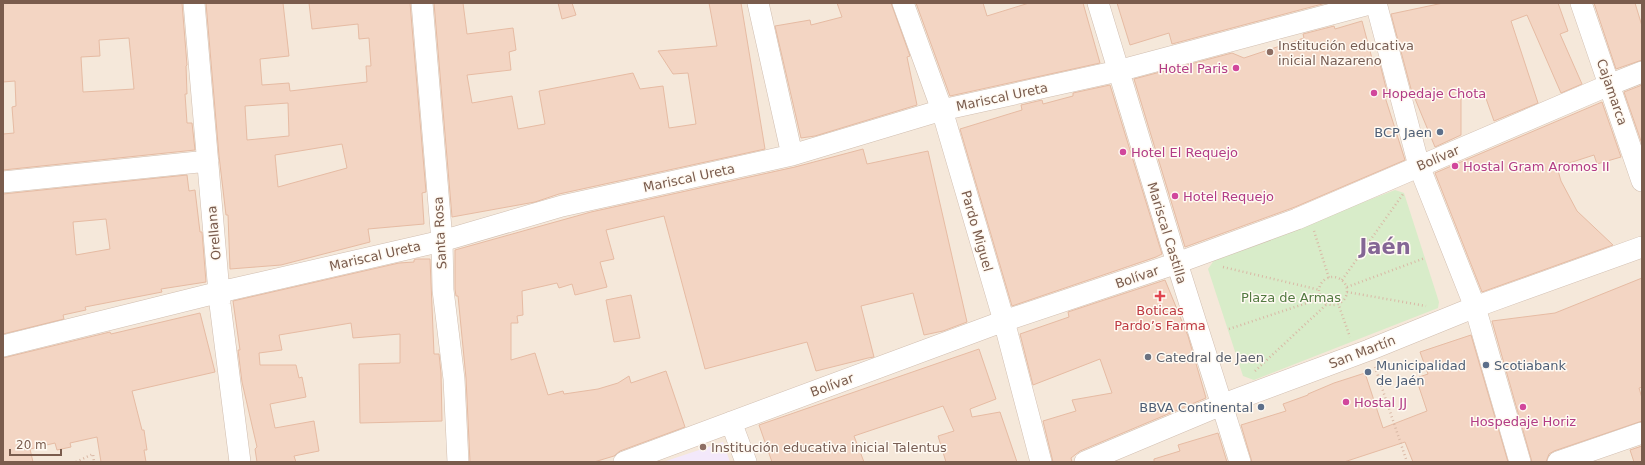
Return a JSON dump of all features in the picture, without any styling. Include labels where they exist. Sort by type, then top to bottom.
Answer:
[{"type":"street","name":"Orellana","points":[[194,3],[220,292],[240,462]]},
{"type":"street","name":"Santa Rosa","points":[[422,3],[442,241],[443,290],[454,379],[458,462]]},
{"type":"street","points":[[758,3],[792,155]]},
{"type":"street","name":"Pardo Miguel","points":[[903,3],[942,110],[1004,321],[1041,462]]},
{"type":"street","name":"Mariscal Castilla","points":[[1098,3],[1177,263],[1240,462]]},
{"type":"street","name":"Mariscal Ureta","points":[[3,346],[220,292],[442,241],[562,206],[792,155],[942,110],[1118,71],[1373,3]]},
{"type":"street","points":[[1376,3],[1419,166],[1475,307],[1520,462]]},
{"type":"street","name":"Cajamarca","points":[[1581,3],[1642,181]]},
{"type":"street","name":"Bolívar","points":[[624,462],[1004,321],[1177,263],[1297,219],[1609,84],[1642,72]]},
{"type":"street","points":[[3,182],[208,161]]},
{"type":"street","name":"San Martín","points":[[1085,462],[1360,346],[1475,307],[1642,247]]},
{"type":"street","points":[[731,422],[746,462]]},
{"type":"street","points":[[1558,462],[1642,433]]},
{"type":"path","points":[[1342,280],[1404,194]]},
{"type":"path","points":[[1313,229],[1329,278]]},
{"type":"path","points":[[1347,287],[1424,258]]},
{"type":"path","points":[[1218,266],[1320,290]]},
{"type":"path","points":[[1335,277],[1342,280],[1347,287],[1347,292],[1342,301],[1338,303],[1328,303],[1322,298],[1320,290],[1321,285],[1329,278],[1335,277]]},
{"type":"path","points":[[1347,292],[1431,307]]},
{"type":"path","points":[[1229,329],[1322,298]]},
{"type":"path","points":[[1254,372],[1328,303]]},
{"type":"path","points":[[1338,303],[1360,346],[1407,462]]},
{"type":"path","points":[[76,462],[92,454],[94,462]]},
{"type":"shaded area","points":[[3,3],[1642,3],[1642,462],[3,462]]},
{"type":"shaded area","points":[[723,442],[730,462],[663,462]]},
{"type":"green space","name":"Plaza de Armas","points":[[1395,190],[1404,193],[1439,302],[1438,308],[1254,380],[1243,376],[1208,269],[1215,259]]},
{"type":"building","points":[[3,3],[182,3],[187,65],[187,94],[185,94],[187,123],[192,123],[195,150],[3,170],[3,134],[14,133],[12,107],[16,106],[15,81],[3,82]],"holes":[[[129,38],[134,89],[83,92],[81,57],[100,56],[99,40]]]},
{"type":"building","points":[[206,3],[283,3],[289,56],[260,59],[262,85],[289,83],[290,91],[367,82],[366,66],[371,66],[369,38],[359,39],[358,24],[312,29],[309,3],[410,3],[426,192],[422,193],[424,224],[368,229],[370,242],[281,265],[230,269],[228,215],[226,215],[219,156]],"holes":[[[288,103],[289,136],[247,140],[245,106]],[[342,144],[347,168],[278,187],[275,155]]]},
{"type":"building","points":[[434,3],[463,3],[467,34],[513,28],[516,50],[509,52],[511,70],[467,75],[472,103],[512,96],[518,129],[545,124],[539,91],[633,73],[640,89],[663,86],[669,128],[696,124],[688,73],[673,74],[658,51],[717,46],[709,3],[741,3],[765,149],[559,194],[535,202],[452,217]]},
{"type":"building","points":[[558,3],[572,3],[576,15],[562,19]]},
{"type":"building","points":[[837,3],[891,3],[910,56],[907,57],[917,105],[815,136],[801,138],[775,26],[810,20],[811,25],[842,17]]},
{"type":"building","points":[[916,3],[983,3],[987,16],[1029,3],[1083,3],[1100,63],[950,96]]},
{"type":"building","points":[[1117,3],[1326,3],[1172,44],[1169,33],[1130,45]]},
{"type":"building","points":[[1443,3],[1558,3],[1568,31],[1560,34],[1582,84],[1561,93],[1527,15],[1511,21],[1538,103],[1494,121],[1483,90],[1461,99],[1461,135],[1435,147],[1411,89],[1391,14]]},
{"type":"building","points":[[1594,3],[1635,3],[1642,26],[1642,60],[1616,69]]},
{"type":"building","points":[[1362,21],[1374,66],[1380,64],[1388,96],[1385,97],[1405,160],[1295,207],[1185,247],[1134,79],[1232,53],[1244,58],[1304,38],[1303,34],[1334,26],[1335,29]]},
{"type":"building","points":[[1110,85],[1162,254],[1012,306],[960,129],[1022,110],[1021,105],[1042,100],[1043,104],[1073,96],[1073,93]]},
{"type":"building","points":[[1642,85],[1642,144],[1624,92]]},
{"type":"building","points":[[1602,102],[1621,157],[1597,164],[1594,155],[1557,167],[1561,181],[1577,211],[1613,245],[1482,292],[1435,173]]},
{"type":"building","points":[[863,149],[867,164],[928,151],[967,322],[943,331],[924,335],[913,293],[861,306],[874,357],[816,371],[807,342],[705,369],[664,216],[606,230],[614,259],[600,262],[607,287],[575,295],[572,284],[559,288],[557,283],[522,291],[523,315],[517,316],[518,323],[511,323],[511,360],[535,353],[548,395],[563,391],[564,394],[598,389],[618,383],[629,376],[631,383],[666,371],[685,427],[620,451],[614,456],[594,462],[470,462],[466,378],[458,296],[456,296],[455,289],[455,250],[591,212],[795,167]]},
{"type":"building","points":[[187,175],[189,191],[195,190],[200,232],[202,232],[206,282],[161,289],[162,292],[85,307],[86,310],[63,315],[64,319],[3,334],[3,194]],"holes":[[[106,219],[110,249],[76,255],[73,222]]]},
{"type":"building","points":[[416,259],[430,259],[434,354],[439,354],[442,421],[360,423],[359,364],[400,363],[400,334],[353,338],[351,323],[279,335],[282,350],[259,353],[260,365],[296,365],[299,378],[302,377],[306,397],[270,404],[275,428],[314,421],[319,451],[294,456],[296,462],[257,462],[255,449],[257,447],[242,382],[238,350],[240,350],[233,301],[399,263],[414,262]]},
{"type":"building","points":[[1642,278],[1642,387],[1639,388],[1642,398],[1642,421],[1554,451],[1549,454],[1546,462],[1532,462],[1492,321],[1555,313]]},
{"type":"building","points":[[1165,280],[1188,336],[1206,398],[1080,451],[1071,458],[1072,462],[1053,462],[1043,421],[1076,411],[1072,400],[1112,393],[1100,359],[1033,385],[1020,334],[1069,317],[1068,312]]},
{"type":"building","points":[[631,295],[640,338],[614,342],[606,300]]},
{"type":"building","points":[[200,313],[215,372],[132,391],[142,430],[144,430],[147,450],[144,450],[146,462],[101,462],[97,437],[70,443],[71,447],[57,450],[55,443],[30,449],[33,462],[3,462],[3,358],[110,332],[111,334]]},
{"type":"building","points":[[1471,335],[1508,462],[1413,462],[1405,442],[1344,462],[1252,462],[1241,425],[1286,411],[1283,404],[1334,383],[1365,373],[1383,428],[1427,411],[1416,378],[1428,374],[1420,352]]},
{"type":"building","points":[[979,349],[996,399],[970,409],[972,417],[1000,412],[1017,462],[946,462],[938,436],[954,431],[943,406],[854,436],[864,462],[772,462],[759,425]]},
{"type":"building","points":[[1218,433],[1227,462],[1154,462],[1154,459],[1180,451],[1178,445]]},
{"type":"building","points":[[1642,446],[1642,462],[1634,462],[1630,450]]},
{"type":"place","name":"Institución educativa inicial Nazareno","points":[[1270,52]]},
{"type":"place","name":"Hotel Paris","points":[[1236,68]]},
{"type":"place","name":"Hopedaje Chota","points":[[1374,93]]},
{"type":"place","name":"BCP Jaen","points":[[1440,132]]},
{"type":"place","name":"Hotel El Requejo","points":[[1123,152]]},
{"type":"place","name":"Hostal Gram Aromos II","points":[[1455,166]]},
{"type":"place","name":"Hotel Requejo","points":[[1175,196]]},
{"type":"place","name":"Boticas Pardo’s Farma","points":[[1160,296]]},
{"type":"place","name":"Catedral de Jaen","points":[[1148,357]]},
{"type":"place","name":"Scotiabank","points":[[1486,365]]},
{"type":"place","name":"Municipalidad de Jaén","points":[[1368,372]]},
{"type":"place","name":"Hostal JJ","points":[[1346,402]]},
{"type":"place","name":"BBVA Continental","points":[[1261,407]]},
{"type":"place","name":"Hospedaje Horiz","points":[[1523,407]]},
{"type":"place","name":"Institución educativa inicial Talentus","points":[[703,447]]},
{"type":"district","name":"Jaén","points":[[1385,247]]}]
